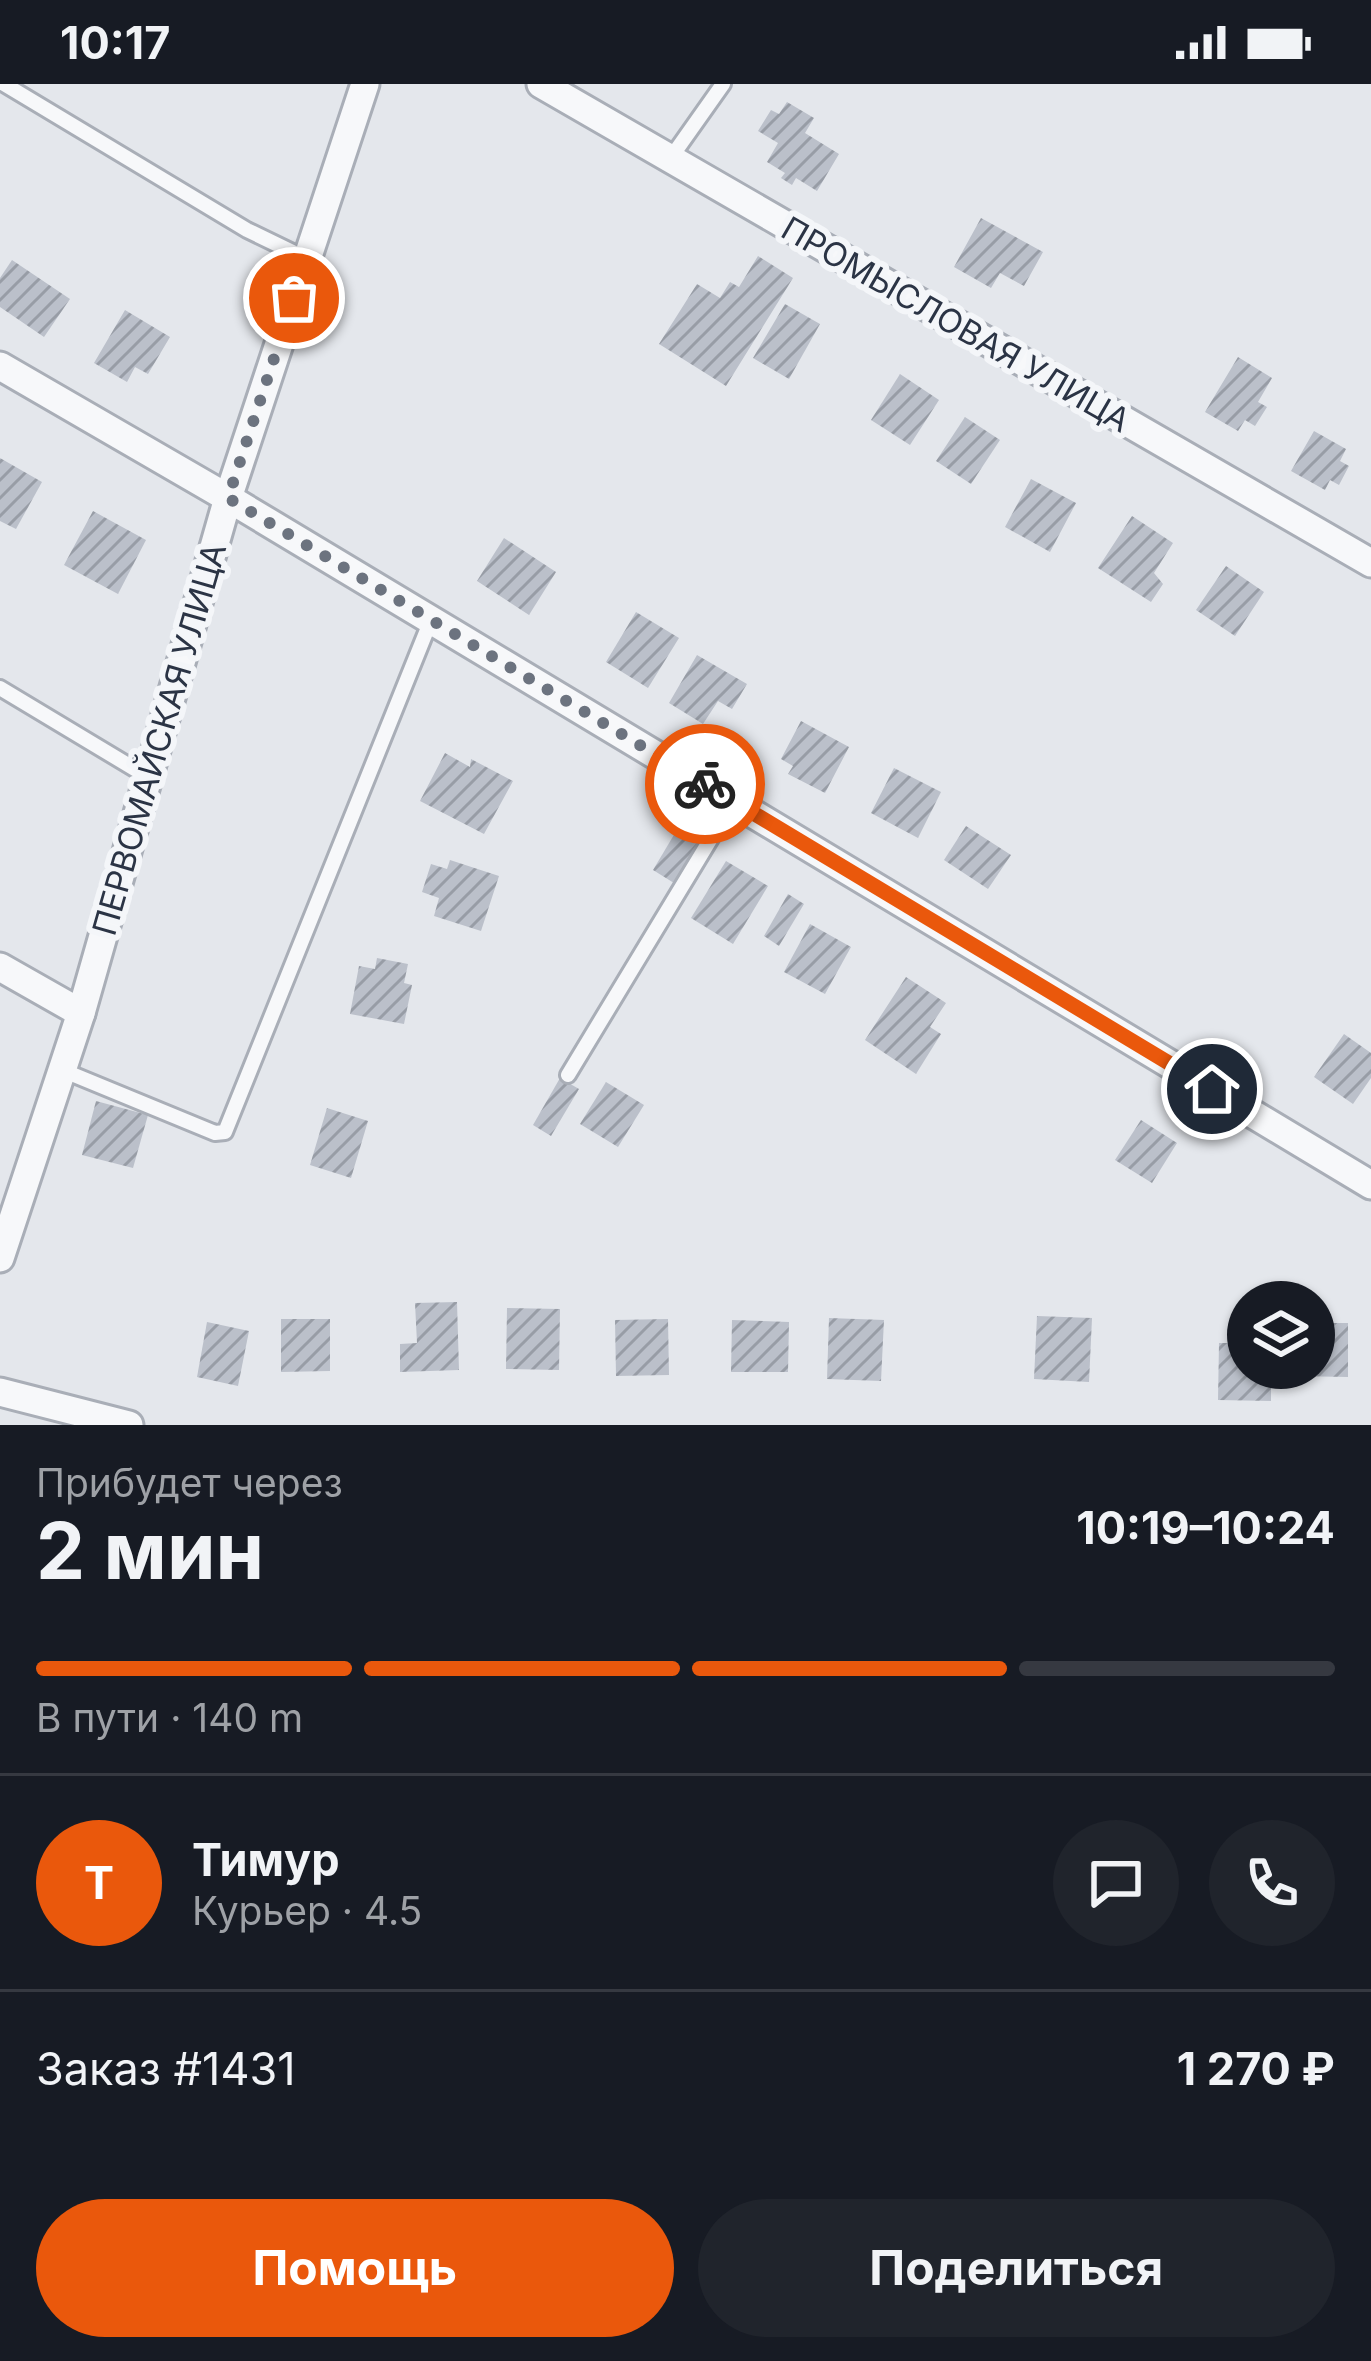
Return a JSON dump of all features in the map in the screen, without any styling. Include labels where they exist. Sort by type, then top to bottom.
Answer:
[{"type":"street","name":"ПЕРВОМАЙСКАЯ УЛИЦА","points":[[0,1258],[81,1013],[228,498],[365,84]]},
{"type":"street","name":"ПРОМЫСЛОВАЯ УЛИЦА","points":[[541,84],[1371,563]]},
{"type":"street","points":[[0,366],[228,498],[1371,1185]]},
{"type":"street","points":[[0,967],[81,1013]]},
{"type":"street","points":[[0,1392],[129,1425]]},
{"type":"lane","points":[[4,84],[247,230],[307,259]]},
{"type":"lane","points":[[670,159],[723,84]]},
{"type":"lane","points":[[62,1070],[215,1133],[225,1132],[431,620]]},
{"type":"lane","points":[[0,688],[148,777]]},
{"type":"lane","points":[[568,1075],[734,801]]},
{"type":"building","points":[[787,102],[814,118],[805,133],[839,154],[817,191],[796,178],[792,185],[781,178],[785,173],[767,162],[778,143],[758,131],[771,110],[779,114]]},
{"type":"building","points":[[981,218],[1043,252],[1024,286],[1000,273],[991,288],[954,267]]},
{"type":"building","points":[[758,256],[793,278],[726,386],[659,344],[697,284],[720,298],[730,282],[739,287]]},
{"type":"building","points":[[12,260],[70,299],[44,337],[0,307],[0,278]]},
{"type":"building","points":[[785,304],[820,324],[789,379],[753,358]]},
{"type":"building","points":[[125,310],[170,337],[148,374],[135,367],[127,382],[94,363]]},
{"type":"building","points":[[1238,357],[1272,378],[1258,402],[1267,407],[1255,426],[1245,420],[1238,431],[1205,412]]},
{"type":"building","points":[[900,374],[939,400],[910,445],[871,420]]},
{"type":"building","points":[[965,417],[1000,440],[971,484],[936,461]]},
{"type":"building","points":[[1314,431],[1346,449],[1340,461],[1349,466],[1339,485],[1330,480],[1325,490],[1291,471]]},
{"type":"building","points":[[0,458],[42,482],[16,529],[0,521]]},
{"type":"building","points":[[1031,479],[1076,503],[1050,552],[1005,527]]},
{"type":"building","points":[[93,511],[146,540],[118,594],[64,565]]},
{"type":"building","points":[[1132,516],[1173,543],[1154,573],[1163,584],[1151,602],[1098,568]]},
{"type":"building","points":[[504,538],[556,572],[529,615],[477,581]]},
{"type":"building","points":[[1226,566],[1264,592],[1235,636],[1196,610]]},
{"type":"building","points":[[636,612],[679,638],[648,688],[606,662]]},
{"type":"building","points":[[697,655],[747,684],[732,709],[718,701],[703,724],[669,703]]},
{"type":"building","points":[[801,721],[849,747],[825,793],[788,774],[793,766],[781,759]]},
{"type":"building","points":[[445,753],[470,767],[471,759],[513,781],[484,834],[420,801]]},
{"type":"building","points":[[894,768],[941,792],[918,838],[871,813]]},
{"type":"building","points":[[681,823],[703,837],[674,883],[653,870]]},
{"type":"building","points":[[966,826],[1011,855],[988,889],[944,860]]},
{"type":"building","points":[[450,860],[499,876],[481,931],[434,916],[439,898],[422,892],[431,864],[447,869]]},
{"type":"building","points":[[726,861],[768,886],[733,944],[691,918]]},
{"type":"building","points":[[788,894],[804,904],[779,946],[764,936]]},
{"type":"building","points":[[810,924],[851,947],[825,994],[784,972]]},
{"type":"building","points":[[377,958],[408,964],[404,983],[412,985],[404,1024],[350,1014],[359,966],[375,969]]},
{"type":"building","points":[[906,977],[946,1003],[930,1027],[941,1034],[916,1074],[865,1040]]},
{"type":"building","points":[[1344,1034],[1371,1053],[1371,1078],[1353,1104],[1314,1077]]},
{"type":"building","points":[[560,1078],[579,1089],[551,1136],[533,1125]]},
{"type":"building","points":[[606,1082],[644,1105],[618,1147],[580,1124]]},
{"type":"building","points":[[96,1101],[148,1115],[133,1168],[82,1155]]},
{"type":"building","points":[[327,1108],[368,1121],[351,1178],[310,1165]]},
{"type":"building","points":[[1141,1120],[1177,1143],[1152,1183],[1115,1160]]},
{"type":"building","points":[[457,1302],[459,1370],[400,1372],[400,1344],[417,1343],[415,1303]]},
{"type":"building","points":[[507,1308],[560,1309],[559,1370],[506,1369]]},
{"type":"building","points":[[1037,1316],[1092,1318],[1089,1382],[1034,1379]]},
{"type":"building","points":[[829,1318],[884,1320],[881,1381],[827,1379]]},
{"type":"building","points":[[281,1319],[330,1319],[330,1371],[281,1372]]},
{"type":"building","points":[[668,1319],[669,1375],[616,1376],[615,1320]]},
{"type":"building","points":[[732,1320],[789,1322],[788,1372],[731,1372]]},
{"type":"building","points":[[207,1322],[249,1331],[238,1386],[197,1377]]},
{"type":"building","points":[[1335,1323],[1348,1323],[1348,1377],[1335,1377]]},
{"type":"building","points":[[1219,1343],[1227,1343],[1227,1389],[1271,1389],[1271,1401],[1218,1400]]},
{"type":"way so far","points":[[294,298],[228,498],[705,784]]},
{"type":"route","points":[[705,784],[1212,1089]]}]
